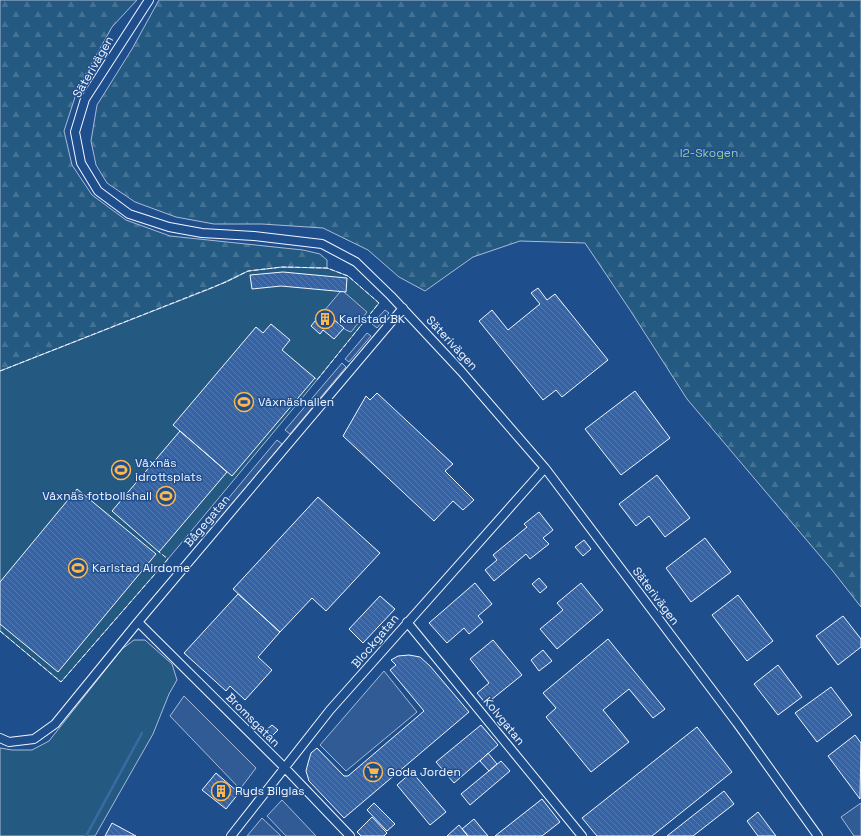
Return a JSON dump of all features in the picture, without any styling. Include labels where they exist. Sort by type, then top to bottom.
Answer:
[{"type":"street","name":"Säterivägen","points":[[149,0],[85,99],[75,132],[81,163],[98,191],[129,214],[169,227],[202,233],[254,236],[322,244],[356,262],[403,308],[462,371],[545,468],[737,723],[818,836]]},
{"type":"street","name":"Bågegatan","points":[[0,738],[9,742],[34,739],[55,724],[138,622],[403,308]]},
{"type":"street","name":"Blockgatan","points":[[231,836],[330,710],[545,468]]},
{"type":"street","name":"Bromsgatan","points":[[138,622],[284,767],[350,836]]},
{"type":"street","name":"Kolvgatan","points":[[407,622],[582,836]]},
{"type":"green space","points":[[0,0],[137,0],[112,27],[78,88],[64,131],[72,165],[92,195],[126,220],[170,236],[303,250],[320,254],[327,260],[327,268],[282,267],[248,271],[212,288],[0,371]]},
{"type":"green space","name":"I2-Skogen","points":[[159,0],[861,0],[861,607],[832,570],[687,399],[585,243],[520,241],[473,257],[425,291],[399,277],[368,250],[323,228],[262,224],[214,224],[176,217],[135,202],[107,183],[96,165],[91,141],[97,105],[132,49]]},
{"type":"green space","name":"Våxnäs idrottsplats","points":[[282,267],[327,268],[348,276],[379,303],[168,559],[61,682],[0,631],[0,371],[226,282],[248,271]]},
{"type":"green space","points":[[134,640],[145,640],[172,664],[177,680],[169,694],[153,734],[95,836],[0,836],[0,748],[12,750],[32,750],[49,741],[122,649]]},
{"type":"shaded area","points":[[343,291],[367,312],[351,332],[346,330],[324,311],[340,292]]},
{"type":"shaded area","points":[[385,310],[389,313],[377,328],[372,324]]},
{"type":"shaded area","points":[[367,333],[371,336],[349,362],[345,359]]},
{"type":"shaded area","points":[[342,363],[346,367],[290,434],[285,430]]},
{"type":"shaded area","points":[[277,440],[282,444],[206,535],[201,531]]},
{"type":"shaded area","points":[[384,671],[417,712],[346,771],[320,745]]},
{"type":"shaded area","points":[[184,696],[256,768],[240,789],[170,716]]},
{"type":"shaded area","points":[[282,800],[316,836],[286,836],[267,816]]},
{"type":"shaded area","points":[[861,803],[861,836],[854,836],[841,817]]},
{"type":"shaded area","points":[[262,818],[281,836],[247,836]]},
{"type":"building","points":[[283,272],[347,278],[346,292],[281,286],[252,289],[250,275]]},
{"type":"building","points":[[538,288],[547,300],[555,294],[608,360],[562,397],[556,390],[543,400],[479,321],[492,310],[508,330],[540,304],[531,293]]},
{"type":"building","name":"Karlstad BK","points":[[323,311],[344,328],[334,339],[323,330],[320,334],[311,326]]},
{"type":"building","name":"Våxnäshallen","points":[[271,324],[290,340],[282,350],[315,378],[232,476],[173,425],[256,327],[263,333]]},
{"type":"building","points":[[635,391],[670,438],[621,475],[585,429]]},
{"type":"building","points":[[377,393],[453,464],[445,471],[474,500],[463,510],[453,501],[434,521],[343,436],[366,396],[370,400]]},
{"type":"building","name":"Våxnäs fotbollshall","points":[[180,431],[227,472],[159,552],[112,511]]},
{"type":"building","points":[[657,475],[690,518],[665,537],[649,516],[636,526],[619,504]]},
{"type":"building","name":"Karlstad Airdome","points":[[77,489],[156,554],[58,672],[0,624],[0,582]]},
{"type":"building","points":[[318,497],[380,553],[326,611],[312,598],[280,632],[233,589]]},
{"type":"building","points":[[539,512],[553,530],[543,538],[549,544],[530,559],[526,554],[494,581],[485,570],[497,560],[493,555],[527,527],[524,524]]},
{"type":"building","points":[[705,538],[731,572],[691,602],[666,568]]},
{"type":"building","points":[[584,540],[591,549],[583,556],[575,547]]},
{"type":"building","points":[[539,578],[547,587],[540,593],[532,584]]},
{"type":"building","points":[[475,583],[492,604],[478,616],[483,622],[469,634],[464,628],[447,643],[429,623]]},
{"type":"building","points":[[581,583],[603,610],[557,649],[540,629],[563,610],[557,603]]},
{"type":"building","points":[[238,594],[280,632],[258,657],[272,670],[245,700],[230,686],[226,691],[184,653]]},
{"type":"building","points":[[738,595],[773,641],[747,661],[712,615]]},
{"type":"building","points":[[380,596],[395,609],[363,643],[349,629]]},
{"type":"building","points":[[843,616],[861,639],[861,647],[838,665],[816,636]]},
{"type":"building","points":[[608,639],[665,709],[653,718],[629,689],[603,710],[629,742],[591,772],[546,717],[556,708],[543,693]]},
{"type":"building","points":[[493,640],[522,675],[486,704],[477,693],[489,683],[470,659]]},
{"type":"building","points":[[543,650],[552,661],[539,671],[531,660]]},
{"type":"building","points":[[409,655],[420,657],[430,666],[469,712],[344,818],[309,781],[306,771],[311,753],[317,748],[344,776],[348,776],[424,711],[390,670],[396,665],[391,660],[398,656]]},
{"type":"building","points":[[778,665],[802,697],[778,715],[754,684]]},
{"type":"building","points":[[831,687],[852,715],[817,742],[795,713]]},
{"type":"building","points":[[272,725],[278,730],[271,737],[265,731]]},
{"type":"building","points":[[481,725],[498,745],[454,783],[436,762]]},
{"type":"building","points":[[697,727],[732,772],[652,836],[597,836],[582,818]]},
{"type":"building","points":[[855,735],[861,743],[860,799],[828,756]]},
{"type":"building","points":[[488,753],[497,764],[489,771],[480,761]]},
{"type":"building","points":[[501,761],[510,771],[470,805],[461,794]]},
{"type":"building","points":[[412,772],[446,812],[430,825],[397,785]]},
{"type":"building","name":"Ryds Bilglas","points":[[216,773],[239,793],[226,809],[202,790]]},
{"type":"building","points":[[724,791],[734,804],[693,836],[667,836]]},
{"type":"building","points":[[542,799],[560,822],[542,836],[495,836]]},
{"type":"building","points":[[374,803],[395,824],[387,831],[367,810]]},
{"type":"building","points":[[758,812],[776,836],[758,836],[747,821]]},
{"type":"building","points":[[372,817],[387,833],[384,836],[361,836],[357,832]]},
{"type":"building","points":[[474,819],[488,836],[468,836],[462,829]]},
{"type":"building","points":[[112,823],[136,836],[105,836]]},
{"type":"building","points":[[459,825],[468,836],[447,836]]},
{"type":"waterway","points":[[86,836],[142,733]]},
{"type":"fence","points":[[0,371],[226,282],[248,271],[282,267],[327,268],[348,276],[379,303],[317,380],[315,378]]},
{"type":"fence","points":[[0,631],[61,682],[168,559],[159,552]]},
{"type":"place","name":"Karlstad BK","points":[[325,319]]},
{"type":"place","name":"Våxnäshallen","points":[[244,402]]},
{"type":"place","name":"Våxnäs idrottsplats","points":[[121,470]]},
{"type":"place","name":"Våxnäs fotbollshall","points":[[166,496]]},
{"type":"place","name":"Karlstad Airdome","points":[[78,568]]},
{"type":"place","name":"Goda Jorden","points":[[373,772]]},
{"type":"place","name":"Ryds Bilglas","points":[[221,791]]}]
